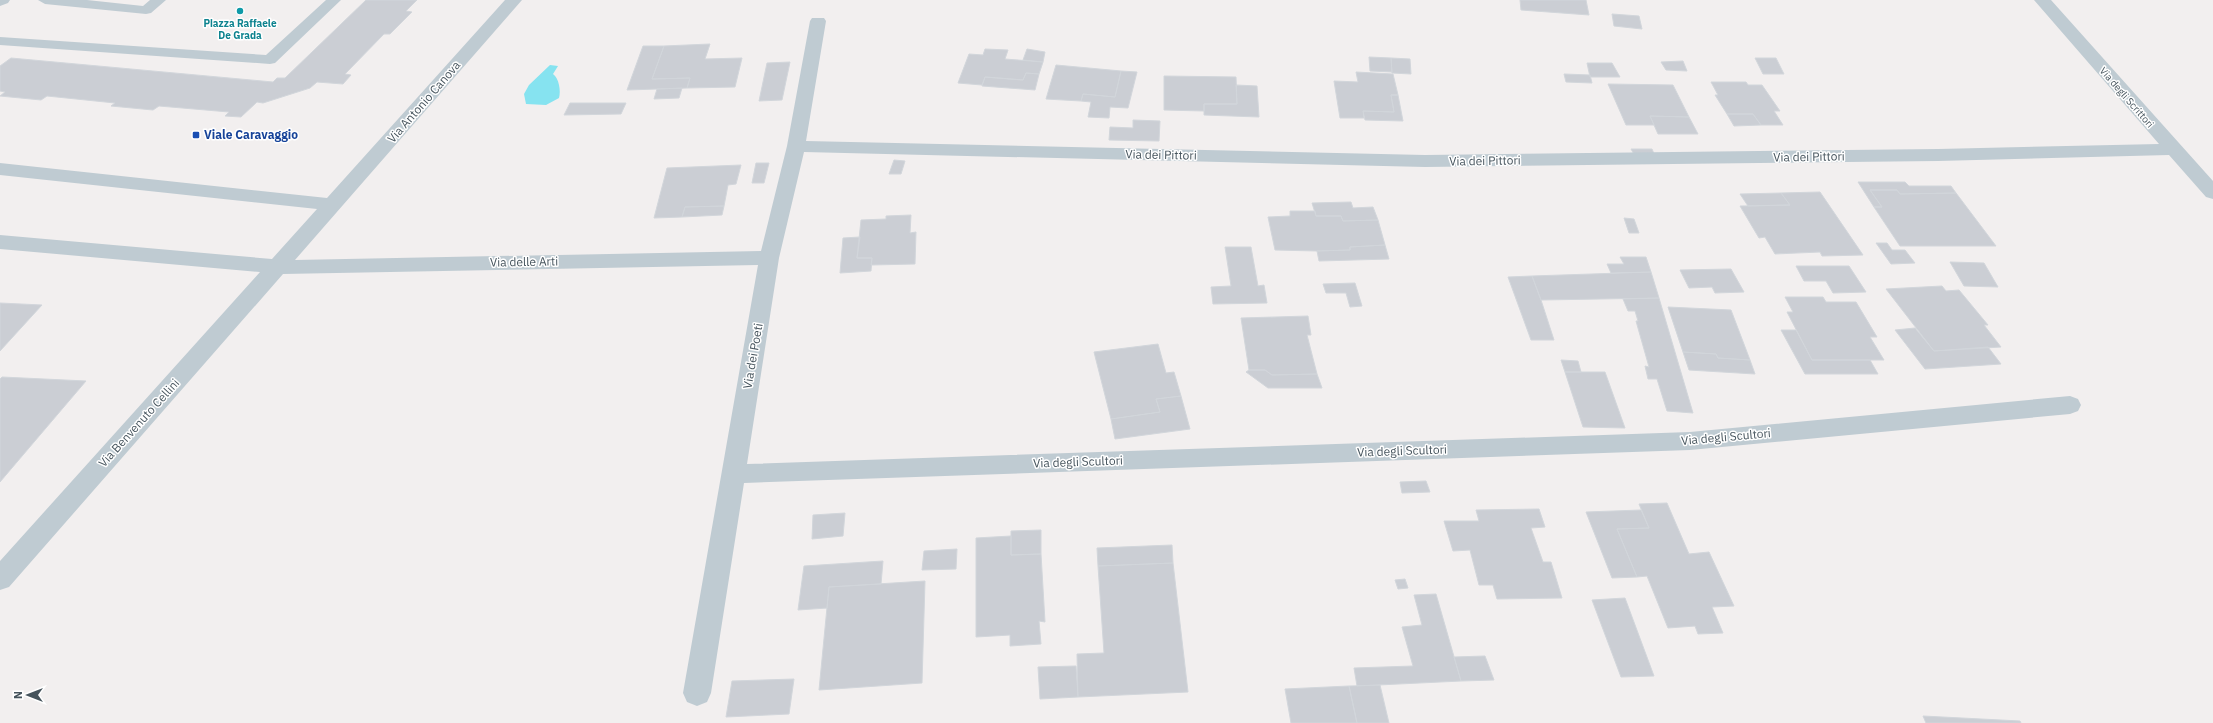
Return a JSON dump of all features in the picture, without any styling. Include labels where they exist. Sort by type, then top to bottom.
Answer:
[{"type":"street","name":"Via Antonio Canova","points":[[278,267],[514,0]]},
{"type":"street","name":"Via degli Scrittori","points":[[2042,0],[2213,192]]},
{"type":"street","name":"Via dei Poeti","points":[[697,693],[770,258],[796,146],[818,21]]},
{"type":"street","name":"Via dei Pittori","points":[[796,146],[1425,161],[1938,155],[2174,149]]},
{"type":"street","points":[[0,169],[334,205]]},
{"type":"street","points":[[0,242],[278,267]]},
{"type":"street","name":"Via delle Arti","points":[[278,267],[770,258]]},
{"type":"street","name":"Via Benvenuto Cellini","points":[[0,580],[278,267]]},
{"type":"street","name":"Via degli Scultori","points":[[733,474],[1690,441],[2070,405]]},
{"type":"lane","points":[[45,0],[146,10],[158,0]]},
{"type":"lane","points":[[0,41],[270,60],[334,0]]},
{"type":"water","points":[[550,65],[558,66],[553,74],[557,78],[559,85],[559,98],[546,105],[526,104],[524,94],[529,85]]},
{"type":"building","points":[[366,0],[417,0],[406,11],[412,12],[390,34],[384,34],[345,74],[351,75],[343,84],[317,82],[310,88],[263,103],[257,102],[241,117],[225,116],[229,112],[159,106],[153,110],[111,106],[115,103],[47,96],[41,100],[0,96],[5,92],[0,91],[0,66],[11,58],[273,82],[277,78],[285,78]]},
{"type":"building","points":[[1520,0],[1586,0],[1589,15],[1521,10]]},
{"type":"building","points":[[1612,14],[1639,16],[1642,29],[1614,26]]},
{"type":"building","points":[[710,44],[705,59],[742,58],[735,87],[687,88],[690,78],[652,79],[664,46]]},
{"type":"building","points":[[643,46],[664,46],[652,79],[690,78],[687,88],[627,90]]},
{"type":"building","points":[[985,49],[1008,50],[1005,59],[1043,62],[1039,74],[1026,73],[1023,80],[985,77],[982,85],[958,83],[969,54],[983,55]]},
{"type":"building","points":[[1027,49],[1045,52],[1043,62],[1023,60]]},
{"type":"building","points":[[1369,57],[1391,58],[1392,72],[1370,71]]},
{"type":"building","points":[[1391,58],[1410,59],[1411,74],[1392,73]]},
{"type":"building","points":[[1755,58],[1776,58],[1784,74],[1763,74]]},
{"type":"building","points":[[1683,61],[1687,71],[1666,70],[1661,62]]},
{"type":"building","points":[[790,62],[782,100],[759,101],[767,63]]},
{"type":"building","points":[[1587,63],[1612,63],[1620,77],[1590,77]]},
{"type":"building","points":[[1056,65],[1121,71],[1115,97],[1083,94],[1081,101],[1046,99]]},
{"type":"building","points":[[1121,71],[1137,72],[1128,108],[1110,107],[1109,118],[1088,117],[1091,102],[1081,101],[1083,94],[1115,97]]},
{"type":"building","points":[[1356,72],[1393,74],[1398,95],[1391,95],[1394,112],[1363,111],[1364,118],[1340,118],[1334,81],[1358,82]]},
{"type":"building","points":[[1026,73],[1039,74],[1035,90],[982,86],[985,77],[1023,80]]},
{"type":"building","points":[[1564,74],[1590,75],[1592,83],[1566,82]]},
{"type":"building","points":[[1164,76],[1236,77],[1237,104],[1204,104],[1204,111],[1164,110]]},
{"type":"building","points":[[1711,82],[1746,82],[1748,85],[1762,85],[1780,111],[1774,111],[1783,125],[1761,125],[1753,114],[1727,114],[1715,95],[1718,95]]},
{"type":"building","points":[[1608,84],[1673,85],[1689,117],[1650,116],[1654,125],[1626,125]]},
{"type":"building","points":[[1236,85],[1257,86],[1259,117],[1204,115],[1204,104],[1237,104]]},
{"type":"building","points":[[682,88],[679,98],[654,99],[657,89]]},
{"type":"building","points":[[1391,95],[1398,95],[1403,121],[1365,120],[1363,111],[1394,112]]},
{"type":"building","points":[[570,103],[626,103],[621,114],[564,115]]},
{"type":"building","points":[[1727,114],[1753,114],[1761,125],[1734,126]]},
{"type":"building","points":[[1650,116],[1689,117],[1698,134],[1658,134]]},
{"type":"building","points":[[1133,120],[1160,121],[1159,141],[1109,140],[1110,127],[1133,128]]},
{"type":"building","points":[[1631,149],[1652,149],[1655,156],[1635,156]]},
{"type":"building","points":[[894,160],[905,161],[901,174],[889,174]]},
{"type":"building","points":[[756,163],[769,163],[764,183],[752,183]]},
{"type":"building","points":[[741,165],[736,184],[728,185],[724,206],[685,207],[682,217],[654,218],[667,168]]},
{"type":"building","points":[[1858,182],[1905,182],[1909,186],[1951,186],[1956,193],[1900,194],[1897,190],[1870,190],[1882,207],[1874,207]]},
{"type":"building","points":[[1870,190],[1897,190],[1900,194],[1956,193],[1996,246],[1900,246],[1874,207],[1882,207]]},
{"type":"building","points":[[1820,192],[1863,255],[1822,256],[1820,252],[1775,254],[1765,237],[1759,238],[1740,206],[1790,205],[1781,193]]},
{"type":"building","points":[[1781,193],[1790,205],[1748,206],[1740,194]]},
{"type":"building","points":[[1351,202],[1353,208],[1373,207],[1378,220],[1343,221],[1341,216],[1316,216],[1312,203]]},
{"type":"building","points":[[724,206],[722,215],[682,217],[685,207]]},
{"type":"building","points":[[1290,211],[1315,211],[1316,216],[1341,216],[1343,221],[1378,220],[1385,245],[1350,247],[1350,250],[1275,250],[1268,217],[1290,216]]},
{"type":"building","points":[[911,215],[910,233],[916,232],[915,264],[871,265],[872,258],[857,258],[861,220],[886,219],[886,216]]},
{"type":"building","points":[[1624,218],[1634,219],[1639,233],[1629,233]]},
{"type":"building","points":[[860,237],[857,258],[872,258],[871,271],[840,273],[843,238]]},
{"type":"building","points":[[1876,243],[1887,243],[1892,250],[1905,250],[1915,263],[1891,264]]},
{"type":"building","points":[[1385,245],[1389,259],[1319,261],[1317,251],[1350,250],[1350,247]]},
{"type":"building","points":[[1225,247],[1251,247],[1258,286],[1264,285],[1267,303],[1213,304],[1211,287],[1231,286]]},
{"type":"building","points":[[1620,257],[1646,257],[1651,272],[1611,273],[1607,264],[1624,264]]},
{"type":"building","points":[[1950,262],[1984,263],[1998,287],[1964,286]]},
{"type":"building","points":[[1796,266],[1849,266],[1866,292],[1833,293],[1826,281],[1804,281]]},
{"type":"building","points":[[1731,269],[1744,292],[1715,293],[1712,287],[1689,288],[1680,270]]},
{"type":"building","points":[[1651,272],[1659,298],[1541,300],[1532,276]]},
{"type":"building","points":[[1532,276],[1554,340],[1531,340],[1508,277]]},
{"type":"building","points":[[1355,283],[1362,306],[1350,307],[1346,293],[1326,293],[1323,284]]},
{"type":"building","points":[[1942,286],[1946,291],[1959,290],[1988,325],[1984,325],[2001,347],[1934,351],[1886,289]]},
{"type":"building","points":[[1785,297],[1823,297],[1826,302],[1856,302],[1877,337],[1870,337],[1884,360],[1812,360],[1787,312],[1793,312]]},
{"type":"building","points":[[1659,298],[1693,413],[1667,411],[1657,379],[1648,379],[1645,366],[1649,367],[1636,321],[1638,321],[1635,311],[1628,311],[1623,299]]},
{"type":"building","points":[[0,303],[42,305],[0,351]]},
{"type":"building","points":[[1668,307],[1731,310],[1750,360],[1718,358],[1716,354],[1683,352]]},
{"type":"building","points":[[1308,316],[1311,335],[1307,335],[1317,374],[1272,375],[1265,370],[1249,370],[1241,318]]},
{"type":"building","points":[[1915,328],[1934,351],[1988,347],[2001,364],[1925,369],[1895,330]]},
{"type":"building","points":[[1781,330],[1796,330],[1812,360],[1870,360],[1878,374],[1805,374]]},
{"type":"building","points":[[1158,344],[1166,373],[1174,372],[1181,396],[1156,399],[1160,412],[1111,419],[1094,352]]},
{"type":"building","points":[[1683,352],[1716,354],[1718,358],[1750,360],[1755,374],[1689,370]]},
{"type":"building","points":[[1561,360],[1578,361],[1581,372],[1565,372]]},
{"type":"building","points":[[1249,370],[1265,370],[1272,375],[1317,374],[1322,388],[1268,388],[1246,372]]},
{"type":"building","points":[[1565,372],[1605,372],[1625,428],[1583,427]]},
{"type":"building","points":[[2,377],[86,381],[0,482],[0,379]]},
{"type":"building","points":[[1181,396],[1190,429],[1115,439],[1111,419],[1160,412],[1156,399]]},
{"type":"building","points":[[1426,481],[1430,492],[1402,493],[1400,482]]},
{"type":"building","points":[[1667,503],[1689,554],[1709,552],[1734,606],[1712,607],[1723,633],[1698,634],[1695,626],[1668,628],[1647,576],[1637,577],[1617,529],[1649,528],[1639,504]]},
{"type":"building","points":[[1539,509],[1545,527],[1531,528],[1543,562],[1551,562],[1562,598],[1497,599],[1493,585],[1479,585],[1470,550],[1453,551],[1444,521],[1479,521],[1476,510]]},
{"type":"building","points":[[1641,510],[1649,528],[1617,529],[1637,577],[1612,578],[1586,512]]},
{"type":"building","points":[[845,513],[843,536],[812,539],[813,515]]},
{"type":"building","points":[[1041,530],[1041,554],[1011,555],[1011,531]]},
{"type":"building","points":[[1011,536],[1011,555],[1041,554],[1045,622],[1039,621],[1041,644],[1010,646],[1010,635],[976,637],[976,538]]},
{"type":"building","points":[[1172,545],[1173,563],[1098,566],[1097,548]]},
{"type":"building","points":[[957,549],[956,569],[922,570],[924,551]]},
{"type":"building","points":[[883,561],[881,584],[829,587],[827,608],[798,610],[804,566]]},
{"type":"building","points":[[1173,563],[1188,692],[1078,697],[1077,654],[1104,653],[1098,566]]},
{"type":"building","points":[[1405,579],[1408,588],[1398,589],[1395,580]]},
{"type":"building","points":[[925,581],[922,683],[819,690],[829,587]]},
{"type":"building","points":[[1436,594],[1461,681],[1357,686],[1354,668],[1413,666],[1402,627],[1422,625],[1414,595]]},
{"type":"building","points":[[1625,598],[1654,676],[1621,677],[1592,600]]},
{"type":"building","points":[[1485,656],[1494,680],[1461,681],[1454,657]]},
{"type":"building","points":[[1076,666],[1078,697],[1040,699],[1038,667]]},
{"type":"building","points":[[794,679],[789,714],[726,717],[732,681]]},
{"type":"building","points":[[1380,685],[1389,723],[1357,723],[1349,686]]},
{"type":"building","points":[[1349,686],[1357,723],[1291,723],[1285,689]]},
{"type":"building","points":[[1923,716],[2020,721],[2021,723],[1926,723]]},
{"type":"place","name":"Piazza Raffaele De Grada","points":[[240,11]]},
{"type":"place","name":"Viale Caravaggio","points":[[196,135]]}]
